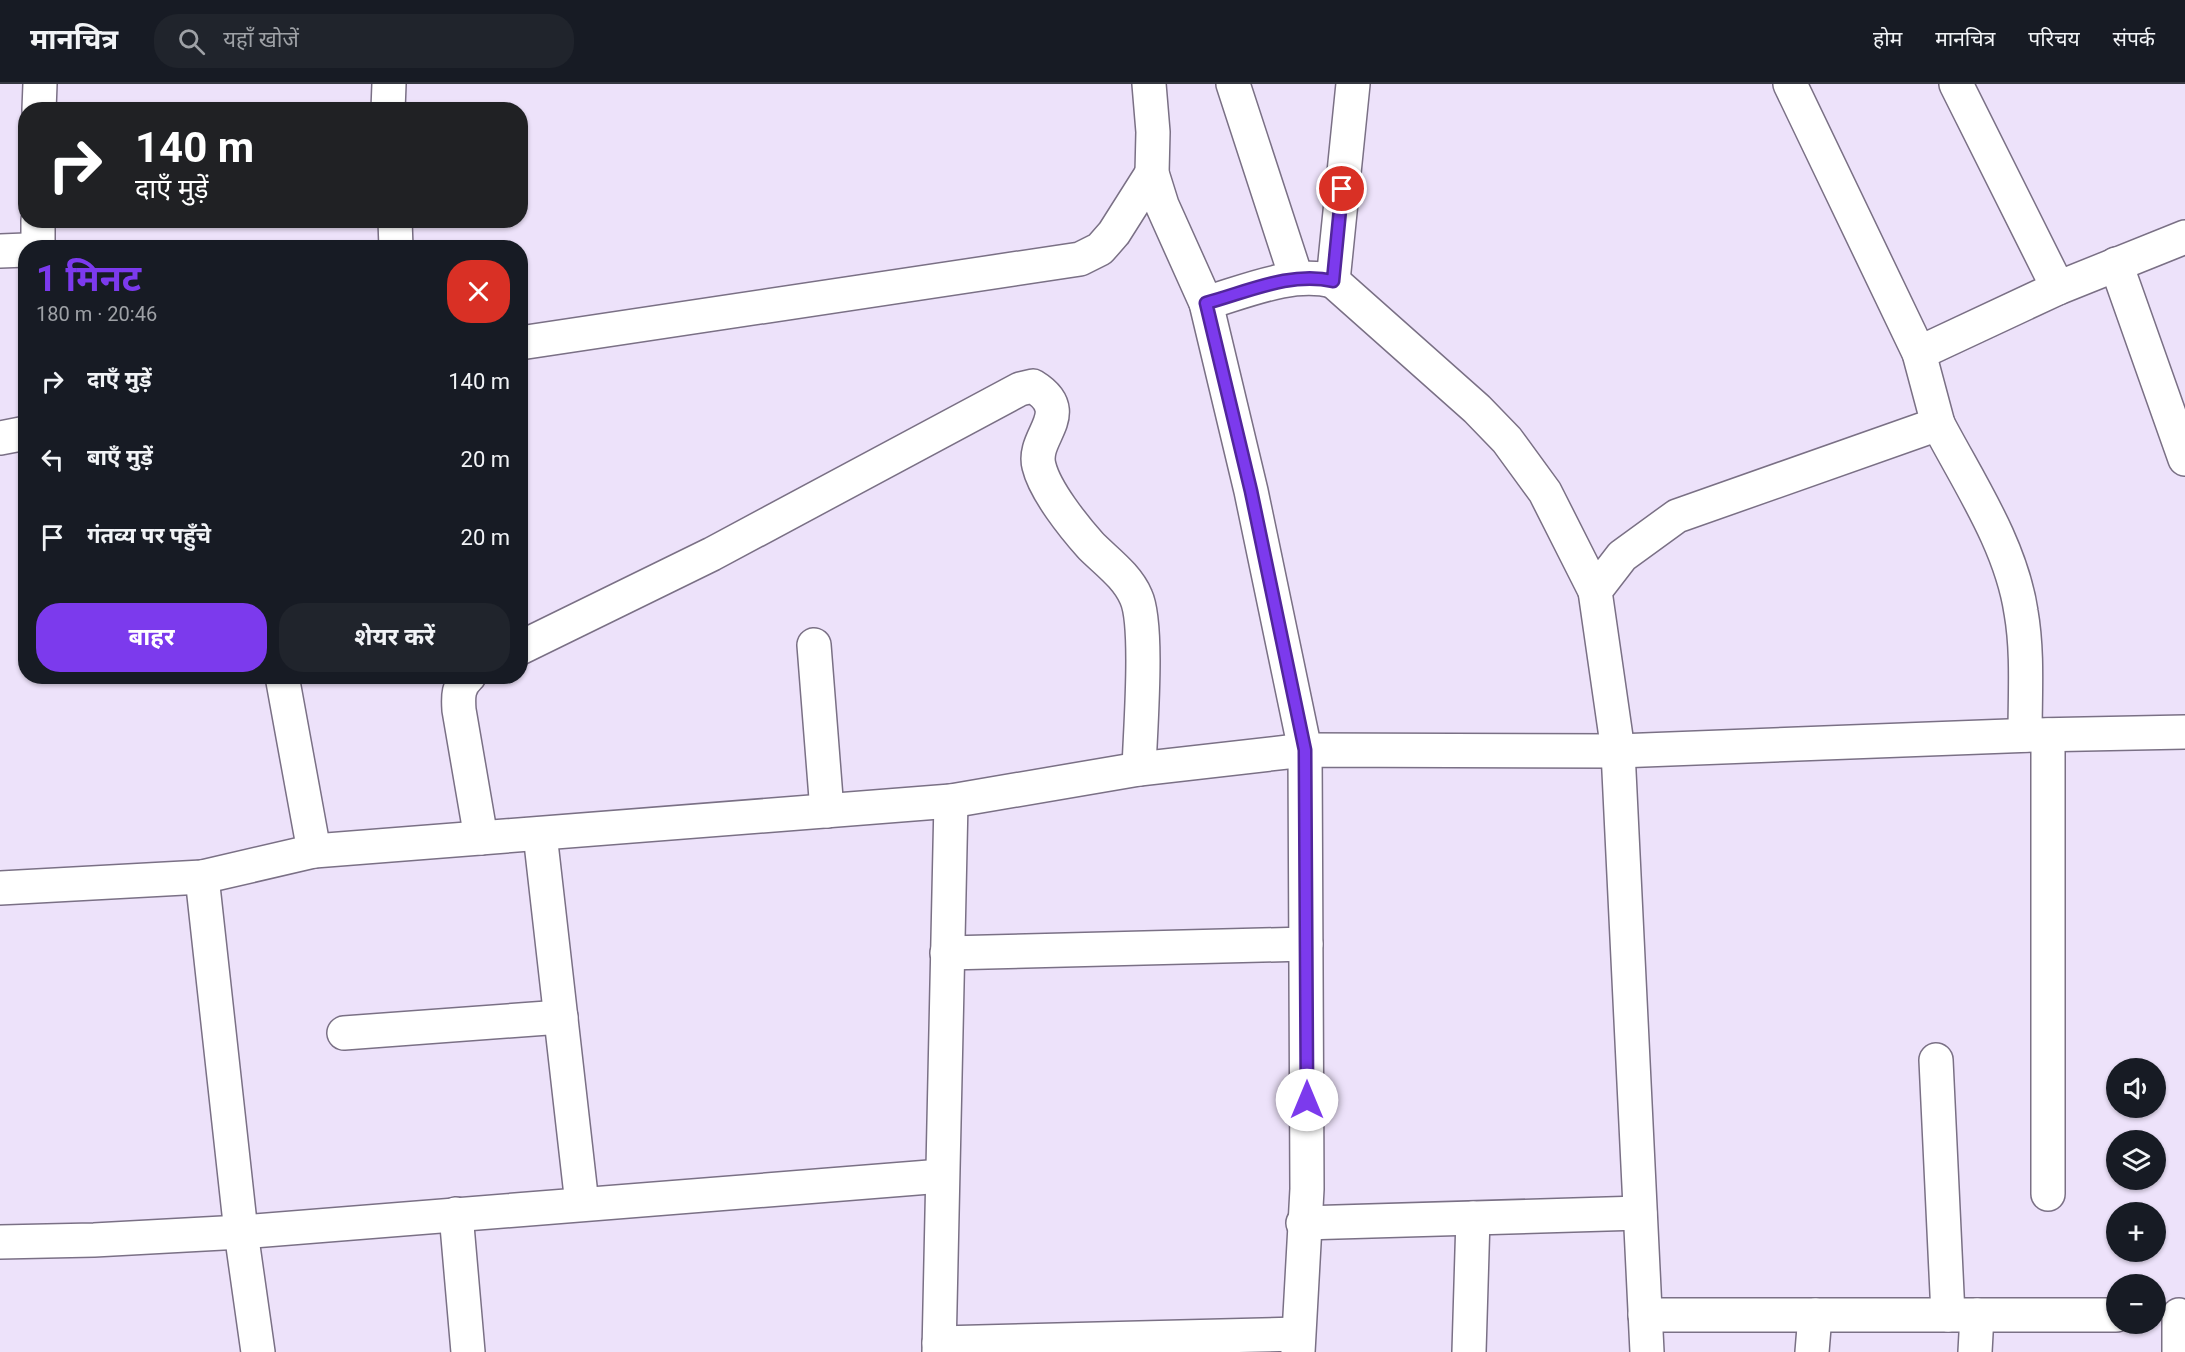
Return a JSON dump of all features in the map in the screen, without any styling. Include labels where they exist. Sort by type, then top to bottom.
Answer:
[{"type":"street","points":[[39,102],[40,84]]},
{"type":"street","points":[[388,102],[389,84]]},
{"type":"street","points":[[951,801],[939,1347],[1298,1343],[1307,1190],[1305,750],[1251,491],[1206,303],[1162,205],[1152,173],[1153,132],[1149,84]]},
{"type":"street","points":[[1233,84],[1296,277]]},
{"type":"street","points":[[1333,281],[1353,84]]},
{"type":"street","points":[[1790,84],[1919,353],[1938,424],[1991,524],[2012,577],[2021,610],[2037,735],[2048,1194]]},
{"type":"street","points":[[1956,84],[2058,288]]},
{"type":"street","points":[[528,342],[1080,259],[1100,249],[1114,233],[1152,173]]},
{"type":"street","points":[[1919,353],[2058,288],[2185,237]]},
{"type":"street","points":[[0,251],[18,250]]},
{"type":"street","points":[[2116,264],[2185,459]]},
{"type":"street","points":[[1206,303],[1296,277],[1313,276],[1333,281],[1477,410],[1530,467],[1595,591],[1618,751],[1647,1352]]},
{"type":"street","points":[[528,644],[712,554],[1020,389],[1033,386],[1044,393],[1051,402],[1051,425],[1038,457],[1043,476],[1076,528],[1123,577],[1137,598],[1142,644],[1139,769]]},
{"type":"street","points":[[1595,591],[1622,556],[1677,516],[1938,424]]},
{"type":"street","points":[[0,438],[18,435]]},
{"type":"street","points":[[814,645],[827,812]]},
{"type":"street","points":[[283,684],[314,850]]},
{"type":"street","points":[[462,684],[458,694],[459,710],[481,838]]},
{"type":"street","points":[[0,888],[202,877],[314,850],[951,801],[1139,769],[1305,750],[1618,751],[2037,735],[2185,732]]},
{"type":"street","points":[[540,834],[582,1204]]},
{"type":"street","points":[[202,877],[241,1232],[258,1352]]},
{"type":"street","points":[[947,953],[1306,944]]},
{"type":"street","points":[[344,1033],[561,1017]]},
{"type":"street","points":[[1936,1060],[1963,1315],[1975,1352]]},
{"type":"street","points":[[1,1236],[94,1240],[241,1232],[942,1176]]},
{"type":"street","points":[[1304,1222],[1640,1213]]},
{"type":"street","points":[[456,1214],[468,1352]]},
{"type":"street","points":[[1469,1352],[1473,1218]]},
{"type":"street","points":[[1645,1315],[2106,1315]]},
{"type":"street","points":[[1812,1352],[1815,1315]]},
{"type":"street","points":[[2173,1315],[2179,1352]]},
{"type":"route","points":[[1307,1100],[1305,750],[1251,491],[1206,303],[1296,277],[1313,276],[1333,281],[1342,189]]}]
